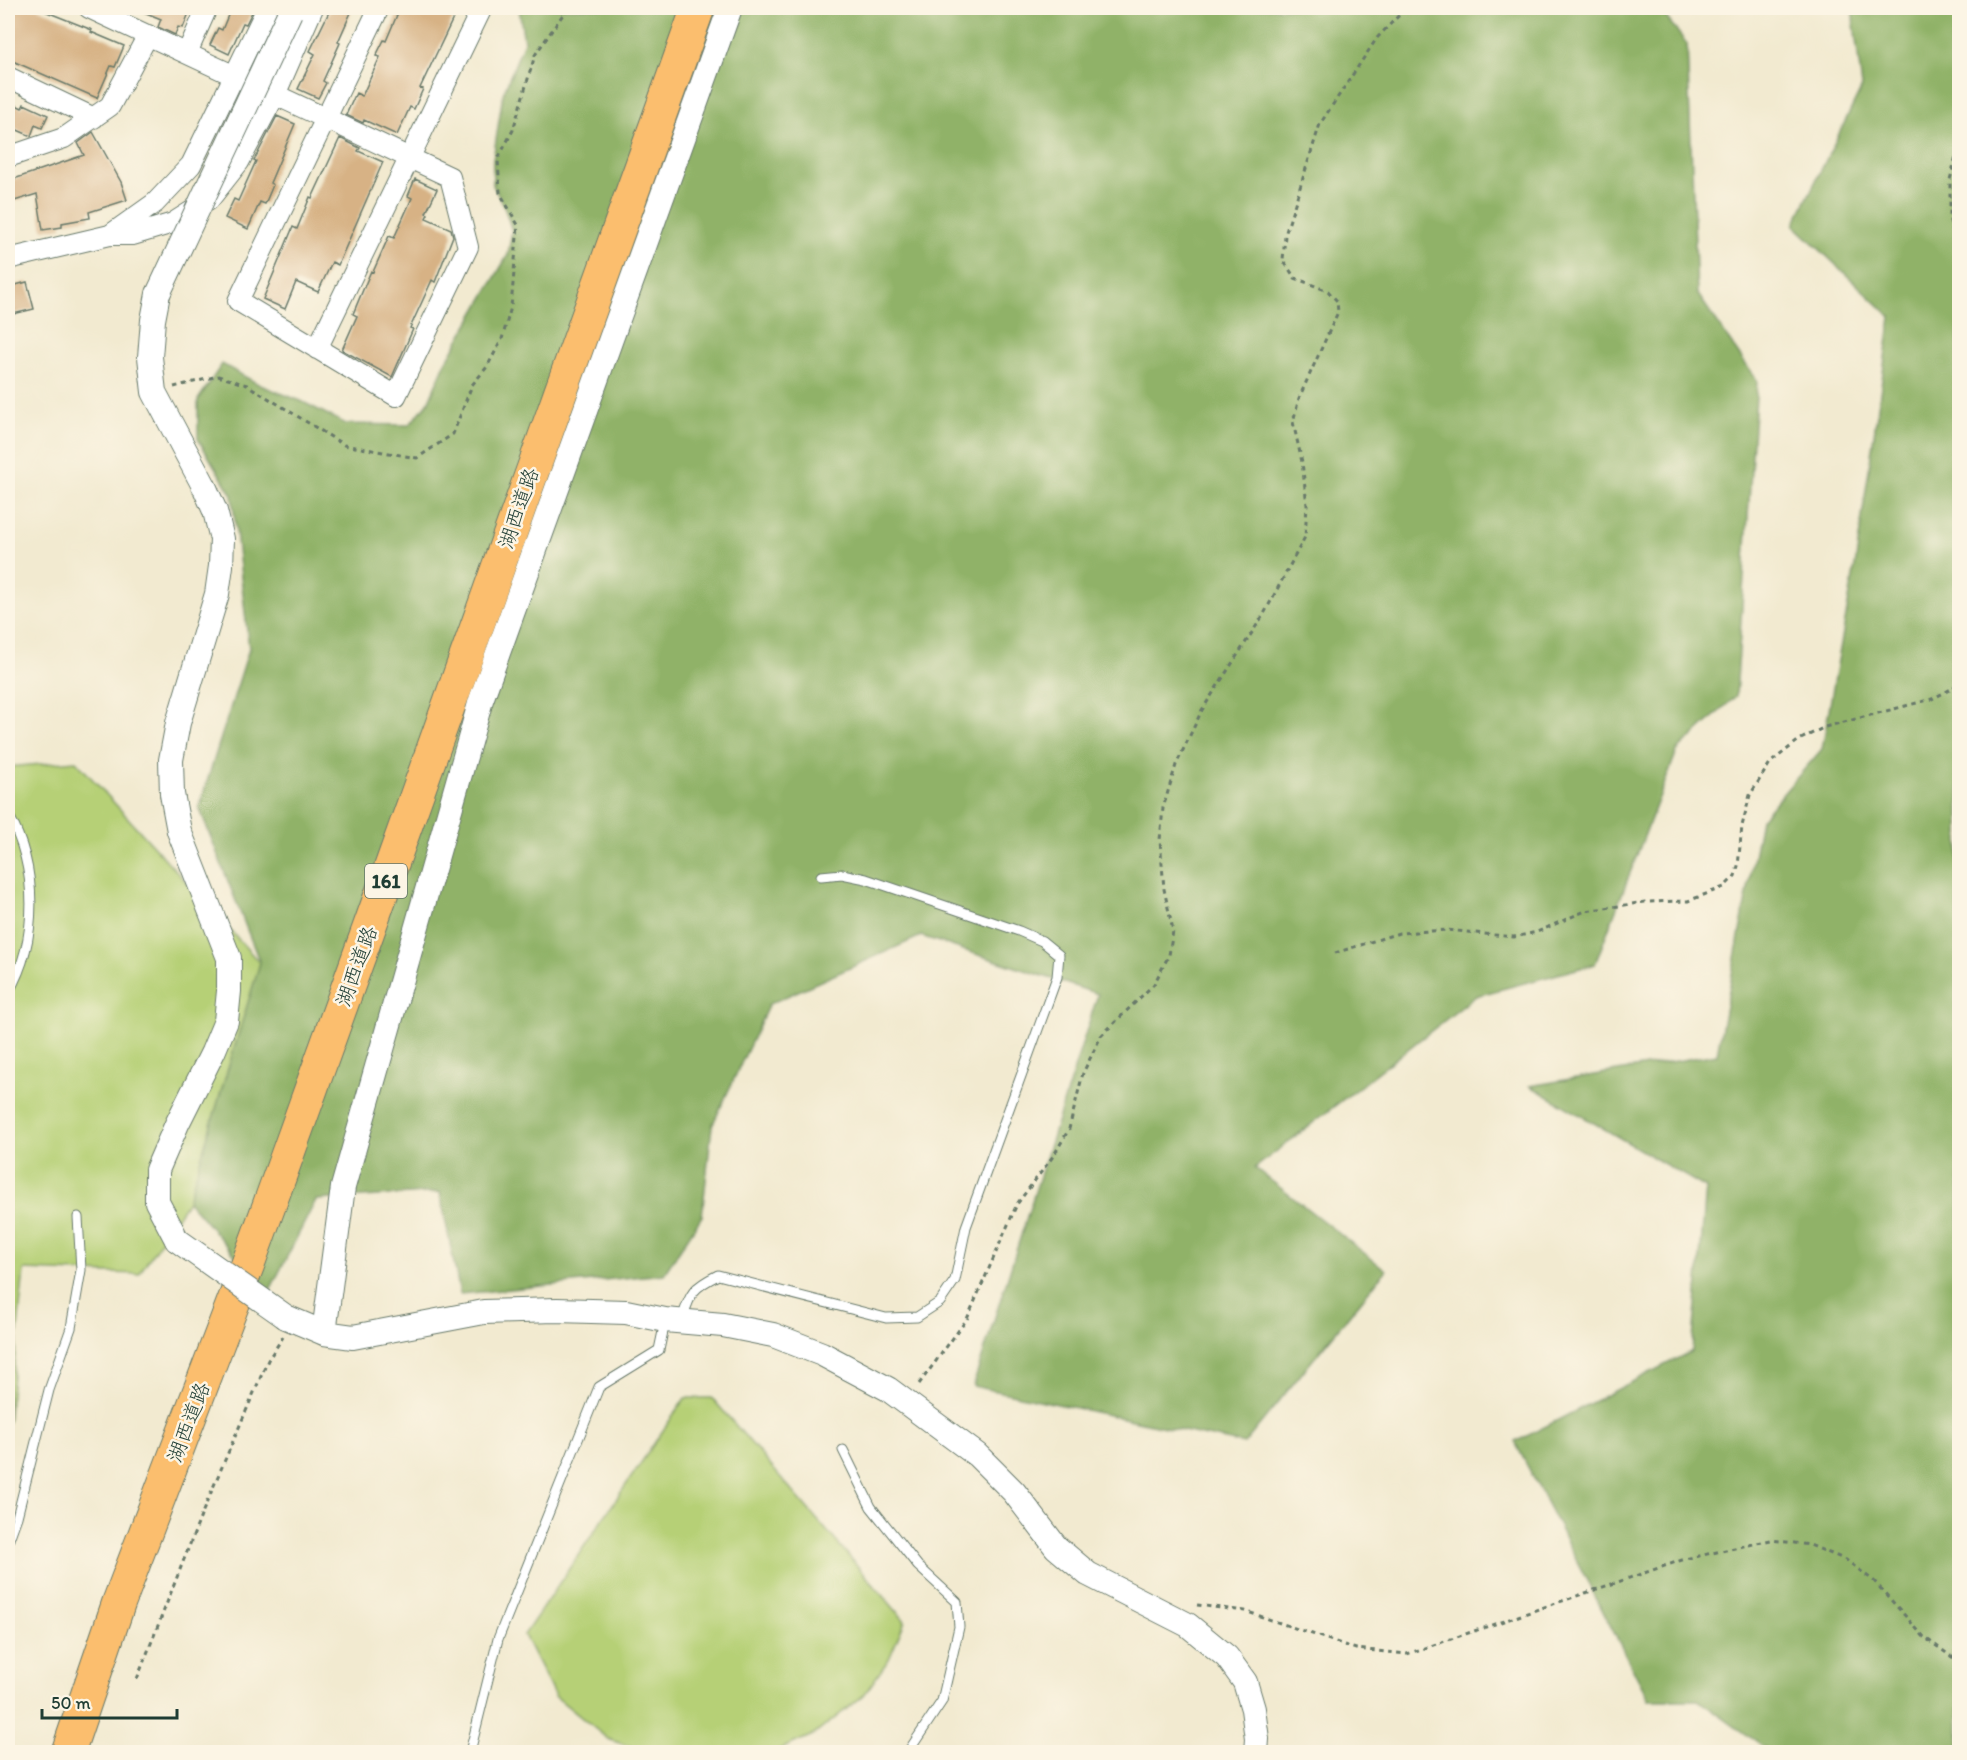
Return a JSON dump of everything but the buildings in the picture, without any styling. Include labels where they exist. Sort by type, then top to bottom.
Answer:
[{"type":"highway","name":"湖西道路","points":[[53,1752],[104,1602],[678,8]]},
{"type":"highway","name":"湖西道路","points":[[68,1752],[119,1602],[248,1264],[698,8]]},
{"type":"street","points":[[89,8],[326,118],[450,177],[468,247],[396,396],[238,301],[326,118],[379,8]]},
{"type":"street","points":[[187,53],[207,8]]},
{"type":"street","points":[[317,349],[482,8]]},
{"type":"street","points":[[324,1333],[343,1187],[481,700],[730,8]]},
{"type":"street","points":[[110,235],[155,204],[191,165],[235,76],[291,9]]},
{"type":"street","points":[[8,259],[110,235],[133,236],[173,224],[209,200],[239,162],[275,95],[291,9]]},
{"type":"street","points":[[291,9],[158,294],[153,320],[150,357],[154,392],[204,486],[215,511],[222,539],[217,594],[181,712],[171,760],[172,794],[179,831],[228,958],[230,991],[226,1021],[157,1170],[157,1202],[177,1239],[290,1319],[324,1333],[353,1337],[484,1312],[557,1310],[626,1312],[723,1325],[773,1335],[822,1354],[888,1389],[977,1455],[1014,1492],[1056,1547],[1088,1574],[1188,1626],[1227,1658],[1245,1682],[1253,1709],[1257,1739],[1256,1752]]},
{"type":"street","points":[[8,157],[64,138],[110,106],[148,35]]},
{"type":"street","points":[[8,77],[94,118]]},
{"type":"lane","points":[[8,814],[18,833],[28,873],[31,916],[26,944],[8,993]]},
{"type":"lane","points":[[470,1752],[498,1639],[598,1388],[659,1350],[673,1320],[690,1295],[701,1284],[718,1275],[886,1318],[917,1317],[940,1302],[955,1280],[966,1227],[1057,977],[1059,955],[1042,941],[1019,931],[866,879],[842,874],[822,876]]},
{"type":"lane","points":[[8,1542],[17,1518],[49,1390],[71,1328],[81,1270],[78,1217]]},
{"type":"lane","points":[[843,1450],[871,1507],[918,1566],[957,1602],[959,1627],[942,1701],[908,1752]]},
{"type":"path","points":[[919,1384],[967,1319],[1017,1204],[1054,1155],[1069,1129],[1083,1073],[1101,1036],[1154,984],[1169,955],[1173,931],[1164,889],[1162,808],[1176,765],[1202,710],[1264,614],[1305,537],[1307,505],[1302,462],[1293,422],[1299,398],[1338,312],[1337,301],[1328,291],[1294,278],[1283,260],[1285,235],[1320,124],[1377,38],[1406,8]]},
{"type":"path","points":[[1959,140],[1950,180],[1950,221],[1959,256]]},
{"type":"path","points":[[1959,391],[1959,407]]},
{"type":"path","points":[[1335,953],[1399,933],[1447,930],[1514,937],[1537,932],[1585,910],[1644,902],[1688,901],[1724,887],[1735,876],[1738,866],[1742,826],[1750,795],[1770,763],[1798,741],[1826,727],[1932,699],[1953,688],[1959,680]]},
{"type":"path","points":[[137,1679],[203,1511],[268,1360],[290,1319]]},
{"type":"path","points":[[1190,1604],[1245,1611],[1356,1649],[1407,1654],[1685,1559],[1771,1540],[1809,1545],[1846,1560],[1874,1581],[1924,1637],[1952,1657],[1959,1659]]},
{"type":"green space","points":[[519,8],[1659,8],[1687,44],[1697,293],[1757,381],[1736,696],[1677,751],[1595,964],[1476,996],[1255,1168],[1386,1270],[1244,1444],[973,1386],[1098,994],[921,936],[769,1004],[712,1126],[702,1216],[664,1274],[460,1294],[440,1192],[316,1200],[268,1294],[188,1201],[260,963],[199,807],[249,649],[232,495],[198,439],[198,400],[222,364],[260,385],[301,401],[346,424],[409,425],[428,403],[445,364],[508,255],[512,231],[505,209],[493,185],[493,160],[503,94],[524,42]]},
{"type":"green space","points":[[1852,8],[1959,8],[1959,1752],[1770,1752],[1698,1700],[1649,1700],[1515,1442],[1692,1351],[1706,1188],[1530,1086],[1717,1054],[1761,819],[1822,749],[1855,566],[1891,317],[1794,225],[1862,87]]},
{"type":"green space","points":[[76,761],[260,963],[188,1201],[139,1274],[24,1270],[8,1423],[8,767]]},
{"type":"green space","points":[[685,1398],[712,1398],[905,1621],[889,1659],[864,1695],[815,1734],[774,1752],[646,1752],[608,1739],[555,1696],[524,1635]]}]
